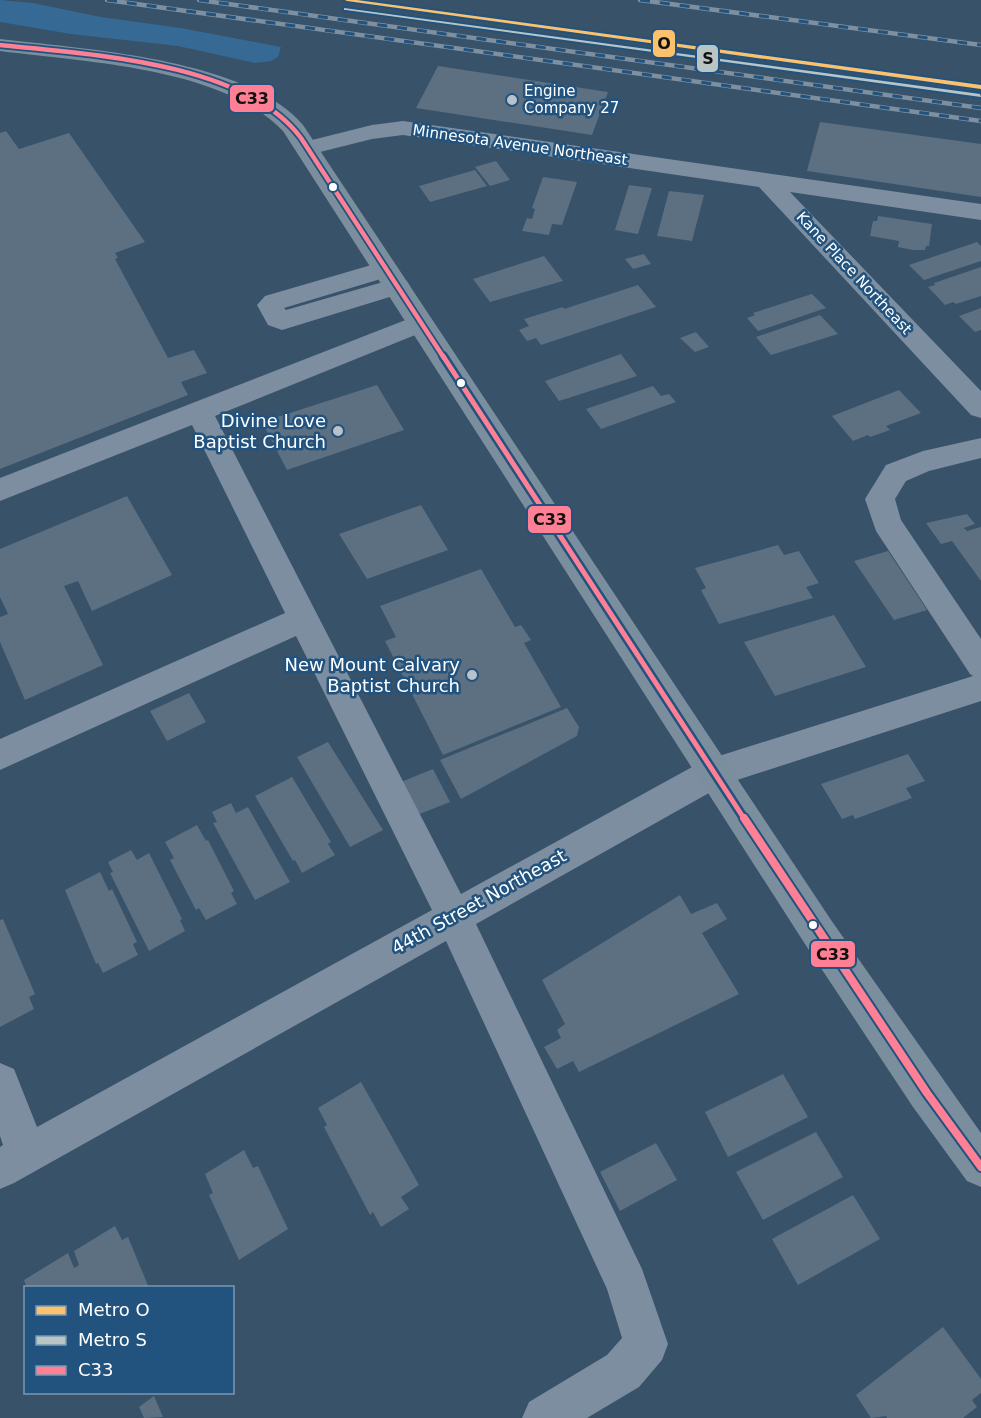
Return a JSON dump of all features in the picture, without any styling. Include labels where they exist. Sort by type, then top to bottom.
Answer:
[{"type":"main road","points":[[0,45],[182,71],[236,88],[287,121],[308,148],[888,1037],[981,1167]]},
{"type":"street","name":"Minnesota Avenue Northeast","points":[[308,148],[372,132],[403,128],[766,181]]},
{"type":"street","points":[[766,181],[981,212]]},
{"type":"street","name":"Kane Place Northeast","points":[[766,181],[981,408]]},
{"type":"street","points":[[0,490],[421,323]]},
{"type":"street","points":[[199,411],[454,917],[627,1284],[646,1344],[623,1371],[544,1418]]},
{"type":"street","points":[[981,448],[923,462],[896,472],[880,499],[887,523],[981,664]]},
{"type":"street","points":[[0,755],[304,618]]},
{"type":"street","name":"44th Street Northeast","points":[[14,1162],[715,772],[981,687]]},
{"type":"street","points":[[0,1083],[14,1162]]},
{"type":"shaded area","points":[[0,0],[33,3],[101,17],[181,28],[281,47],[278,57],[271,61],[255,63],[178,46],[71,34],[0,22]]},
{"type":"building","name":"Engine Company 27","points":[[438,66],[608,92],[592,135],[416,108]]},
{"type":"building","points":[[820,122],[981,144],[981,197],[807,171]]},
{"type":"building","points":[[6,131],[19,149],[69,133],[145,242],[115,253],[118,258],[115,259],[168,358],[194,350],[207,373],[181,382],[188,395],[0,469],[0,133]]},
{"type":"building","points":[[496,161],[510,180],[490,186],[475,167]]},
{"type":"building","points":[[475,170],[487,186],[430,202],[419,186]]},
{"type":"building","points":[[543,177],[577,182],[562,225],[552,224],[549,235],[522,231],[527,218],[532,219],[535,209],[532,208]]},
{"type":"building","points":[[629,185],[652,188],[638,234],[615,230]]},
{"type":"building","points":[[669,191],[704,195],[692,241],[657,236]]},
{"type":"building","points":[[878,216],[932,224],[929,246],[926,246],[925,250],[913,250],[898,247],[899,241],[870,236],[873,221],[877,221]]},
{"type":"building","points":[[977,242],[981,246],[981,261],[924,280],[909,265]]},
{"type":"building","points":[[644,254],[651,264],[633,269],[625,259]]},
{"type":"building","points":[[544,256],[563,281],[490,302],[473,279]]},
{"type":"building","points":[[981,267],[981,296],[945,305],[928,287],[935,285],[934,283]]},
{"type":"building","points":[[638,285],[656,307],[541,345],[536,338],[527,341],[519,330],[529,326],[524,319],[563,307],[564,309]]},
{"type":"building","points":[[812,294],[826,308],[758,331],[747,318],[755,315],[753,313]]},
{"type":"building","points":[[981,308],[981,330],[975,332],[959,316]]},
{"type":"building","points":[[820,315],[838,334],[771,355],[756,337]]},
{"type":"building","points":[[696,332],[709,347],[695,352],[680,338]]},
{"type":"building","points":[[621,354],[637,376],[559,401],[545,381]]},
{"type":"building","points":[[377,385],[404,430],[287,470],[262,422]]},
{"type":"building","points":[[653,386],[661,396],[669,394],[676,402],[601,429],[586,409]]},
{"type":"building","points":[[899,390],[921,413],[886,426],[890,430],[853,441],[832,416]]},
{"type":"building","points":[[127,496],[172,575],[92,611],[78,581],[64,586],[103,665],[25,700],[0,642],[0,617],[8,614],[0,597],[0,549]]},
{"type":"building","points":[[421,505],[448,550],[367,579],[339,534]]},
{"type":"building","points":[[967,514],[975,524],[964,528],[967,531],[981,527],[981,581],[952,541],[941,544],[926,523]]},
{"type":"building","points":[[778,545],[784,555],[799,551],[819,583],[806,587],[813,598],[719,624],[701,590],[706,588],[695,568]]},
{"type":"building","points":[[888,551],[927,610],[894,620],[854,561]]},
{"type":"building","name":"New Mount Calvary Baptist Church","points":[[481,569],[515,627],[521,625],[531,640],[524,643],[561,707],[443,755],[385,641],[396,637],[380,606]]},
{"type":"building","points":[[834,615],[866,667],[775,696],[744,642]]},
{"type":"building","points":[[189,693],[206,722],[167,741],[150,711]]},
{"type":"building","points":[[567,708],[579,727],[577,736],[461,799],[440,760]]},
{"type":"building","points":[[328,742],[383,830],[350,847],[297,757]]},
{"type":"building","points":[[908,754],[925,781],[906,788],[912,798],[855,819],[853,815],[842,819],[821,784]]},
{"type":"building","points":[[433,769],[450,802],[417,815],[401,782]]},
{"type":"building","points":[[292,777],[331,842],[328,844],[335,855],[302,873],[255,796]]},
{"type":"building","points":[[231,803],[236,813],[248,807],[290,882],[255,900],[213,823],[217,822],[212,812]]},
{"type":"building","points":[[197,825],[206,841],[208,840],[234,891],[231,893],[237,904],[206,920],[199,908],[196,910],[170,860],[174,858],[165,842]]},
{"type":"building","points":[[131,850],[137,860],[149,853],[182,919],[180,920],[185,931],[149,951],[110,873],[113,872],[108,862]]},
{"type":"building","points":[[100,872],[109,891],[112,889],[137,942],[133,944],[138,955],[103,973],[98,963],[96,964],[65,890]]},
{"type":"building","points":[[680,895],[691,914],[717,903],[727,919],[702,933],[739,994],[579,1072],[573,1061],[557,1069],[544,1047],[561,1038],[557,1030],[565,1024],[542,980]]},
{"type":"building","points":[[3,919],[35,994],[29,997],[34,1009],[0,1027],[0,920]]},
{"type":"building","points":[[783,1074],[808,1117],[728,1157],[705,1112]]},
{"type":"building","points":[[361,1082],[419,1185],[401,1197],[409,1209],[381,1227],[373,1212],[370,1215],[324,1127],[327,1125],[318,1108]]},
{"type":"building","points":[[816,1132],[843,1177],[763,1220],[736,1172]]},
{"type":"building","points":[[656,1143],[677,1180],[620,1211],[600,1172]]},
{"type":"building","points":[[244,1150],[253,1168],[258,1166],[288,1229],[239,1260],[209,1195],[213,1193],[205,1174]]},
{"type":"building","points":[[853,1195],[880,1239],[798,1285],[772,1239]]},
{"type":"building","points":[[115,1226],[122,1240],[128,1237],[148,1286],[26,1286],[24,1280],[68,1253],[74,1268],[79,1265],[74,1251]]},
{"type":"building","points":[[943,1327],[981,1379],[981,1393],[972,1400],[977,1407],[963,1418],[887,1418],[886,1416],[871,1418],[856,1395]]},
{"type":"building","points":[[154,1396],[163,1417],[144,1418],[139,1407]]},
{"type":"railway","points":[[107,0],[981,121]]},
{"type":"railway","points":[[199,0],[981,108]]},
{"type":"railway","points":[[640,0],[981,45]]},
{"type":"metro line","name":"O","points":[[347,0],[981,87]]},
{"type":"metro line","name":"S","points":[[346,9],[980,96]]},
{"type":"transit line","name":"C33","points":[[0,45],[152,64],[191,74],[227,86],[260,102],[294,129],[818,932],[927,1093],[981,1167]]},
{"type":"place","name":"Engine Company 27","points":[[512,100]]},
{"type":"place","name":"Divine Love Baptist Church","points":[[338,431]]},
{"type":"place","name":"New Mount Calvary Baptist Church","points":[[472,675]]}]
